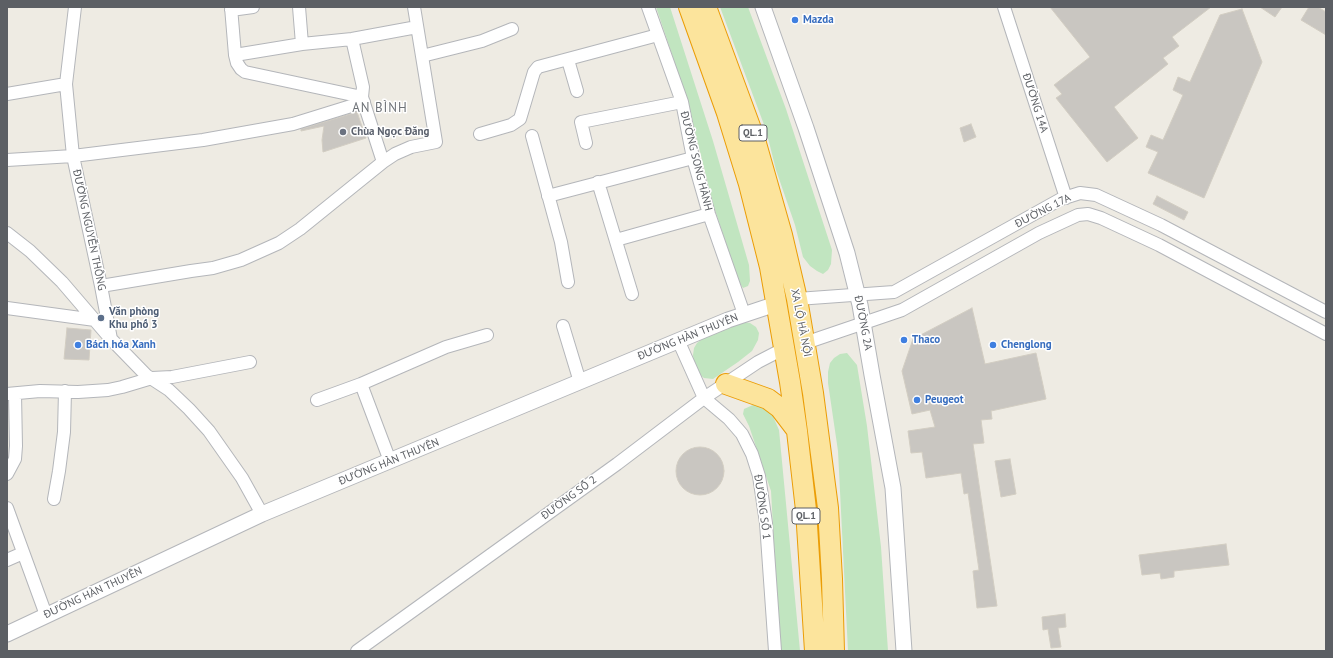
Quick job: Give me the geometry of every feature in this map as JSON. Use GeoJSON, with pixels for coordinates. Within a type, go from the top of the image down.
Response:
{"type":"FeatureCollection","features":[{"type":"Feature","properties":{"kind":"highway","name":"XA LỘ HÀ NỘI"},"geometry":{"type":"LineString","coordinates":[[688,7],[727,113],[749,184],[770,267],[797,431],[806,510],[815,651]]}},
{"type":"Feature","properties":{"kind":"highway","name":"XA LỘ HÀ NỘI"},"geometry":{"type":"LineString","coordinates":[[706,7],[755,140],[784,242],[797,299],[814,393],[828,508],[834,651]]}},
{"type":"Feature","properties":{"kind":"highway"},"geometry":{"type":"LineString","coordinates":[[776,304],[797,299]]}},
{"type":"Feature","properties":{"kind":"highway"},"geometry":{"type":"LineString","coordinates":[[784,348],[805,343]]}},
{"type":"Feature","properties":{"kind":"highway"},"geometry":{"type":"LineString","coordinates":[[726,384],[768,399],[780,408],[797,431]]}},
{"type":"Feature","properties":{"kind":"street","name":"ĐƯỜNG NGUYỄN THÔNG"},"geometry":{"type":"LineString","coordinates":[[74,7],[66,84],[73,156],[111,339]]}},
{"type":"Feature","properties":{"kind":"street"},"geometry":{"type":"LineString","coordinates":[[253,7],[231,9],[235,55],[239,66],[245,72],[363,99]]}},
{"type":"Feature","properties":{"kind":"street"},"geometry":{"type":"LineString","coordinates":[[299,7],[302,44]]}},
{"type":"Feature","properties":{"kind":"street"},"geometry":{"type":"LineString","coordinates":[[101,286],[191,270],[213,268],[241,260],[279,243],[300,229],[395,154],[411,147],[436,142],[414,7]]}},
{"type":"Feature","properties":{"kind":"street","name":"ĐƯỜNG SONG HÀNH"},"geometry":{"type":"LineString","coordinates":[[648,7],[682,102],[693,158],[709,214],[744,314]]}},
{"type":"Feature","properties":{"kind":"street","name":"ĐƯỜNG 2A"},"geometry":{"type":"LineString","coordinates":[[763,7],[806,128],[847,253],[864,323],[894,495],[904,651]]}},
{"type":"Feature","properties":{"kind":"street","name":"ĐƯỜNG 14A"},"geometry":{"type":"LineString","coordinates":[[1004,7],[1066,198]]}},
{"type":"Feature","properties":{"kind":"street"},"geometry":{"type":"LineString","coordinates":[[235,55],[302,44],[352,39],[417,27]]}},
{"type":"Feature","properties":{"kind":"street"},"geometry":{"type":"LineString","coordinates":[[422,56],[482,41],[512,29]]}},
{"type":"Feature","properties":{"kind":"street"},"geometry":{"type":"LineString","coordinates":[[480,134],[511,125],[520,119],[534,72],[538,67],[658,35]]}},
{"type":"Feature","properties":{"kind":"street"},"geometry":{"type":"LineString","coordinates":[[352,39],[364,87],[363,99],[383,162]]}},
{"type":"Feature","properties":{"kind":"street"},"geometry":{"type":"LineString","coordinates":[[568,60],[577,91]]}},
{"type":"Feature","properties":{"kind":"street"},"geometry":{"type":"LineString","coordinates":[[7,94],[66,84]]}},
{"type":"Feature","properties":{"kind":"street"},"geometry":{"type":"LineString","coordinates":[[7,160],[73,156],[202,140],[293,124],[363,99]]}},
{"type":"Feature","properties":{"kind":"street"},"geometry":{"type":"LineString","coordinates":[[586,143],[581,122],[682,102]]}},
{"type":"Feature","properties":{"kind":"street"},"geometry":{"type":"LineString","coordinates":[[532,136],[561,242],[568,282]]}},
{"type":"Feature","properties":{"kind":"street"},"geometry":{"type":"LineString","coordinates":[[548,196],[693,158]]}},
{"type":"Feature","properties":{"kind":"street"},"geometry":{"type":"LineString","coordinates":[[598,182],[632,294]]}},
{"type":"Feature","properties":{"kind":"street","name":"ĐƯỜNG 17A"},"geometry":{"type":"LineString","coordinates":[[797,299],[858,296],[894,292],[1049,206],[1080,193],[1096,195],[1161,226],[1326,312]]}},
{"type":"Feature","properties":{"kind":"street"},"geometry":{"type":"LineString","coordinates":[[616,240],[709,214]]}},
{"type":"Feature","properties":{"kind":"street","name":"ĐƯỜNG 17A"},"geometry":{"type":"LineString","coordinates":[[805,343],[902,310],[1039,233],[1078,215],[1088,214],[1101,218],[1159,245],[1326,334]]}},
{"type":"Feature","properties":{"kind":"street"},"geometry":{"type":"LineString","coordinates":[[7,233],[30,251],[62,282],[111,339],[146,375],[169,390],[209,431],[242,478],[262,514]]}},
{"type":"Feature","properties":{"kind":"street"},"geometry":{"type":"LineString","coordinates":[[1292,316],[1301,299]]}},
{"type":"Feature","properties":{"kind":"street","name":"ĐƯỜNG HÀN THUYÊN"},"geometry":{"type":"LineString","coordinates":[[7,634],[262,514],[678,340],[744,314],[776,304]]}},
{"type":"Feature","properties":{"kind":"street"},"geometry":{"type":"LineString","coordinates":[[7,308],[95,320]]}},
{"type":"Feature","properties":{"kind":"street"},"geometry":{"type":"LineString","coordinates":[[563,326],[580,382]]}},
{"type":"Feature","properties":{"kind":"street"},"geometry":{"type":"LineString","coordinates":[[317,400],[361,384],[446,347],[487,335]]}},
{"type":"Feature","properties":{"kind":"street","name":"ĐƯỜNG SỐ 1"},"geometry":{"type":"LineString","coordinates":[[678,340],[704,398],[723,414],[742,434],[752,454],[760,476],[776,651]]}},
{"type":"Feature","properties":{"kind":"street","name":"ĐƯỜNG SỐ 2"},"geometry":{"type":"LineString","coordinates":[[357,651],[617,464],[704,398],[758,362],[784,348]]}},
{"type":"Feature","properties":{"kind":"street"},"geometry":{"type":"LineString","coordinates":[[7,474],[15,459],[16,446],[11,394],[40,391],[64,392],[108,390],[152,378],[172,377],[250,362]]}},
{"type":"Feature","properties":{"kind":"street"},"geometry":{"type":"LineString","coordinates":[[361,384],[390,461]]}},
{"type":"Feature","properties":{"kind":"street"},"geometry":{"type":"LineString","coordinates":[[54,499],[64,432],[64,392]]}},
{"type":"Feature","properties":{"kind":"street"},"geometry":{"type":"LineString","coordinates":[[7,508],[46,615]]}},
{"type":"Feature","properties":{"kind":"street"},"geometry":{"type":"LineString","coordinates":[[7,560],[23,553]]}},
{"type":"Feature","properties":{"kind":"green space"},"geometry":{"type":"Polygon","coordinates":[[[656,7],[670,7],[713,141],[749,265],[750,281],[748,286],[743,288],[739,282],[713,204],[687,99],[656,7]]]}},
{"type":"Feature","properties":{"kind":"green space"},"geometry":{"type":"Polygon","coordinates":[[[720,7],[748,7],[786,109],[832,250],[831,264],[828,270],[823,274],[810,266],[803,257],[795,225],[776,170],[766,130],[720,7]]]}},
{"type":"Feature","properties":{"kind":"green space"},"geometry":{"type":"Polygon","coordinates":[[[743,322],[750,323],[756,327],[759,333],[758,340],[752,351],[713,379],[704,378],[698,373],[694,365],[693,355],[694,348],[697,343],[702,339],[743,322]]]}},
{"type":"Feature","properties":{"kind":"green space"},"geometry":{"type":"Polygon","coordinates":[[[847,353],[857,365],[867,426],[881,547],[888,651],[848,651],[838,451],[828,383],[830,363],[840,354],[847,353]]]}},
{"type":"Feature","properties":{"kind":"green space"},"geometry":{"type":"Polygon","coordinates":[[[753,405],[763,405],[772,414],[779,430],[800,651],[780,651],[771,491],[749,426],[743,414],[744,409],[753,405]]]}},
{"type":"Feature","properties":{"kind":"building"},"geometry":{"type":"Polygon","coordinates":[[[1050,7],[1211,7],[1172,37],[1179,46],[1163,58],[1168,64],[1114,107],[1138,138],[1107,162],[1056,98],[1062,94],[1054,85],[1090,57],[1050,7]]]}},
{"type":"Feature","properties":{"kind":"building"},"geometry":{"type":"Polygon","coordinates":[[[1260,7],[1282,7],[1275,17],[1260,7]]]}},
{"type":"Feature","properties":{"kind":"building"},"geometry":{"type":"Polygon","coordinates":[[[1309,7],[1318,7],[1326,12],[1326,35],[1301,20],[1309,7]]]}},
{"type":"Feature","properties":{"kind":"building"},"geometry":{"type":"Polygon","coordinates":[[[1242,9],[1262,62],[1204,198],[1148,173],[1158,152],[1146,147],[1151,135],[1163,140],[1183,95],[1173,90],[1178,77],[1190,82],[1220,15],[1242,9]]]}},
{"type":"Feature","properties":{"kind":"building","name":"Chùa Ngọc Đăng"},"geometry":{"type":"Polygon","coordinates":[[[357,112],[366,138],[323,152],[322,140],[324,126],[301,131],[301,129],[357,112]]]}},
{"type":"Feature","properties":{"kind":"building"},"geometry":{"type":"Polygon","coordinates":[[[971,124],[976,137],[964,142],[960,128],[971,124]]]}},
{"type":"Feature","properties":{"kind":"building"},"geometry":{"type":"Polygon","coordinates":[[[1157,196],[1188,212],[1184,220],[1153,204],[1157,196]]]}},
{"type":"Feature","properties":{"kind":"building"},"geometry":{"type":"Polygon","coordinates":[[[972,308],[985,364],[1036,353],[1046,399],[991,411],[992,419],[981,420],[984,443],[973,444],[997,606],[977,608],[973,571],[979,570],[968,493],[964,494],[961,473],[926,478],[922,452],[911,453],[908,431],[935,427],[930,410],[912,414],[902,371],[913,339],[972,308]]]}},
{"type":"Feature","properties":{"kind":"building","name":"Bách hóa Xanh"},"geometry":{"type":"Polygon","coordinates":[[[67,328],[91,330],[89,360],[64,359],[67,328]]]}},
{"type":"Feature","properties":{"kind":"building"},"geometry":{"type":"Polygon","coordinates":[[[695,447],[705,447],[714,451],[720,457],[723,462],[723,480],[714,491],[705,495],[695,495],[686,491],[680,485],[676,476],[676,466],[680,457],[686,451],[695,447]]]}},
{"type":"Feature","properties":{"kind":"building"},"geometry":{"type":"Polygon","coordinates":[[[1010,459],[1016,494],[1001,497],[995,461],[1010,459]]]}},
{"type":"Feature","properties":{"kind":"building"},"geometry":{"type":"Polygon","coordinates":[[[1226,544],[1229,565],[1174,571],[1174,577],[1161,579],[1160,573],[1142,575],[1139,555],[1226,544]]]}},
{"type":"Feature","properties":{"kind":"building"},"geometry":{"type":"Polygon","coordinates":[[[1065,614],[1066,627],[1058,628],[1061,647],[1051,648],[1048,629],[1043,630],[1042,617],[1065,614]]]}},
{"type":"Feature","properties":{"kind":"place","name":"Mazda"},"geometry":{"type":"Point","coordinates":[795,20]}},
{"type":"Feature","properties":{"kind":"place","name":"Chùa Ngọc Đăng"},"geometry":{"type":"Point","coordinates":[343,132]}},
{"type":"Feature","properties":{"kind":"place","name":"Văn phòng Khu phố 3"},"geometry":{"type":"Point","coordinates":[101,318]}},
{"type":"Feature","properties":{"kind":"place","name":"Thaco"},"geometry":{"type":"Point","coordinates":[904,340]}},
{"type":"Feature","properties":{"kind":"place","name":"Bách hóa Xanh"},"geometry":{"type":"Point","coordinates":[78,345]}},
{"type":"Feature","properties":{"kind":"place","name":"Chenglong"},"geometry":{"type":"Point","coordinates":[993,345]}},
{"type":"Feature","properties":{"kind":"place","name":"Peugeot"},"geometry":{"type":"Point","coordinates":[917,400]}},
{"type":"Feature","properties":{"kind":"district","name":"AN BÌNH"},"geometry":{"type":"Point","coordinates":[380,108]}}]}
